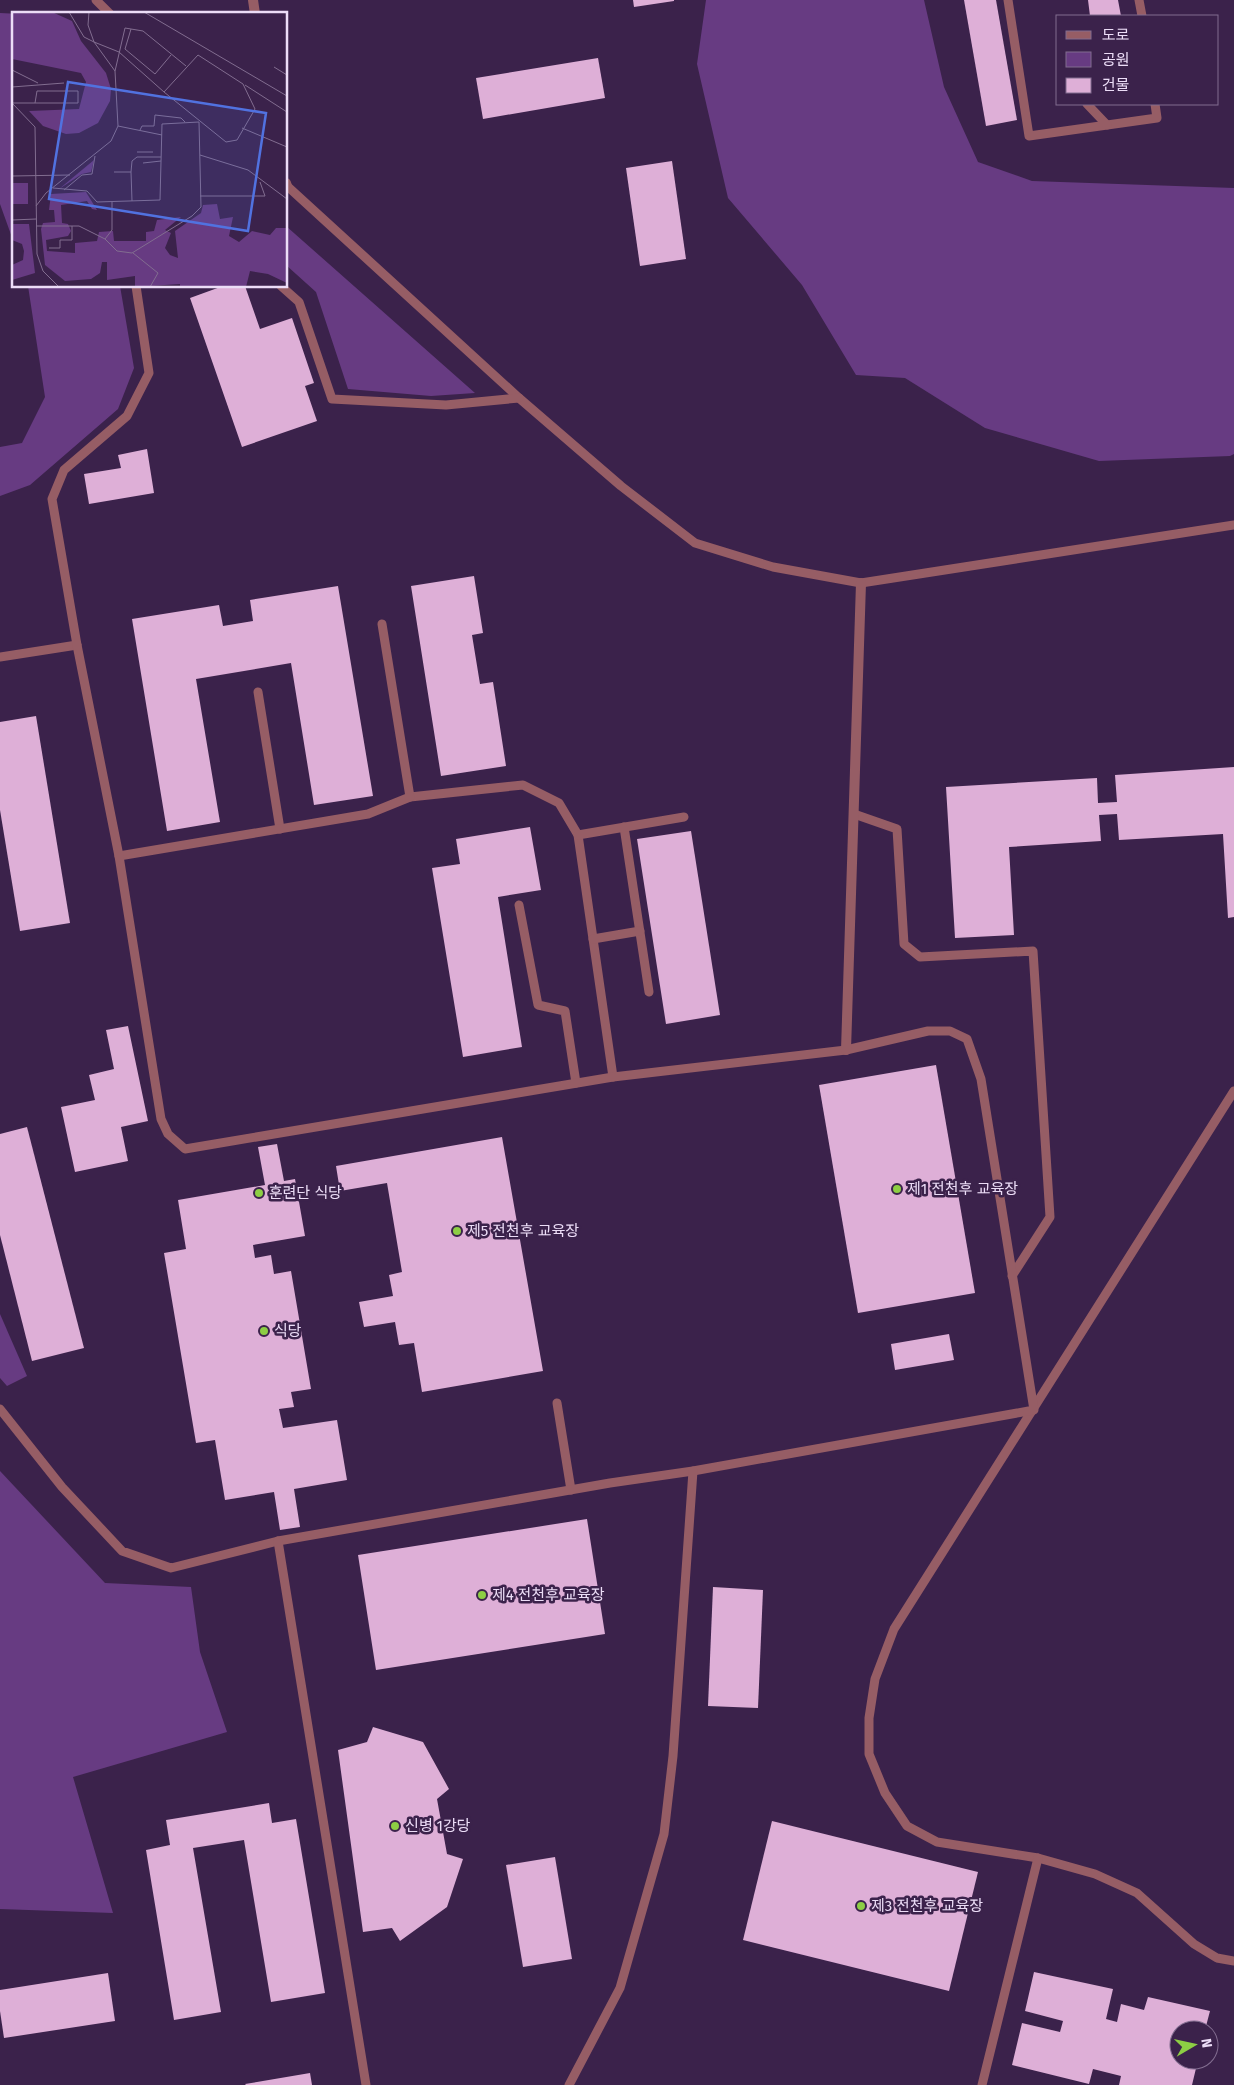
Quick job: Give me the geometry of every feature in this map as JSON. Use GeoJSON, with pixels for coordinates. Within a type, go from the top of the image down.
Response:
{"type":"FeatureCollection","features":[{"type":"Feature","properties":{"kind":"street"},"geometry":{"type":"LineString","coordinates":[[846,1050],[862,583]]}},
{"type":"Feature","properties":{"kind":"lane"},"geometry":{"type":"LineString","coordinates":[[96,0],[108,12]]}},
{"type":"Feature","properties":{"kind":"lane"},"geometry":{"type":"LineString","coordinates":[[1008,0],[1029,136],[1157,118],[1155,105]]}},
{"type":"Feature","properties":{"kind":"lane"},"geometry":{"type":"LineString","coordinates":[[1139,0],[1142,15]]}},
{"type":"Feature","properties":{"kind":"lane"},"geometry":{"type":"LineString","coordinates":[[1088,105],[1106,125]]}},
{"type":"Feature","properties":{"kind":"lane"},"geometry":{"type":"LineString","coordinates":[[288,187],[519,398],[621,486],[694,542],[773,568],[862,583],[1234,525]]}},
{"type":"Feature","properties":{"kind":"lane"},"geometry":{"type":"LineString","coordinates":[[136,288],[148,373],[127,416],[64,470],[52,499],[77,644],[119,856],[161,1119],[168,1134],[185,1149],[613,1076],[846,1050],[928,1031],[950,1031],[967,1039],[981,1079],[1034,1410]]}},
{"type":"Feature","properties":{"kind":"lane"},"geometry":{"type":"LineString","coordinates":[[283,288],[299,302],[332,399],[446,405],[519,398]]}},
{"type":"Feature","properties":{"kind":"lane"},"geometry":{"type":"LineString","coordinates":[[382,624],[410,797]]}},
{"type":"Feature","properties":{"kind":"lane"},"geometry":{"type":"LineString","coordinates":[[0,657],[77,644]]}},
{"type":"Feature","properties":{"kind":"lane"},"geometry":{"type":"LineString","coordinates":[[258,692],[280,829]]}},
{"type":"Feature","properties":{"kind":"lane"},"geometry":{"type":"LineString","coordinates":[[119,856],[368,814],[410,797],[523,785],[559,803],[578,835],[613,1076]]}},
{"type":"Feature","properties":{"kind":"lane"},"geometry":{"type":"LineString","coordinates":[[854,814],[897,829],[904,944],[920,957],[1033,951],[1050,1217],[1012,1276]]}},
{"type":"Feature","properties":{"kind":"lane"},"geometry":{"type":"LineString","coordinates":[[578,835],[684,817]]}},
{"type":"Feature","properties":{"kind":"lane"},"geometry":{"type":"LineString","coordinates":[[624,827],[649,992]]}},
{"type":"Feature","properties":{"kind":"lane"},"geometry":{"type":"LineString","coordinates":[[520,905],[538,1005],[565,1011],[576,1082]]}},
{"type":"Feature","properties":{"kind":"lane"},"geometry":{"type":"LineString","coordinates":[[593,939],[640,931]]}},
{"type":"Feature","properties":{"kind":"lane"},"geometry":{"type":"LineString","coordinates":[[1234,1091],[894,1629],[875,1679],[869,1718],[869,1754],[885,1793],[907,1826],[937,1842],[1038,1858],[1095,1874],[1137,1893],[1194,1944],[1217,1958],[1234,1961]]}},
{"type":"Feature","properties":{"kind":"lane"},"geometry":{"type":"LineString","coordinates":[[557,1404],[571,1490]]}},
{"type":"Feature","properties":{"kind":"lane"},"geometry":{"type":"LineString","coordinates":[[0,1409],[62,1487],[122,1551],[171,1568],[278,1541],[571,1490],[693,1471],[1034,1410]]}},
{"type":"Feature","properties":{"kind":"lane"},"geometry":{"type":"LineString","coordinates":[[569,2085],[620,1988],[664,1834],[673,1756],[693,1471]]}},
{"type":"Feature","properties":{"kind":"lane"},"geometry":{"type":"LineString","coordinates":[[278,1541],[366,2085]]}},
{"type":"Feature","properties":{"kind":"lane"},"geometry":{"type":"LineString","coordinates":[[982,2085],[1038,1858]]}},
{"type":"Feature","properties":{"kind":"green space"},"geometry":{"type":"Polygon","coordinates":[[[706,0],[924,0],[944,87],[978,162],[1032,181],[1234,188],[1234,454],[1230,456],[1099,461],[985,428],[905,378],[856,375],[802,285],[728,198],[697,64],[706,0]]]}},
{"type":"Feature","properties":{"kind":"green space"},"geometry":{"type":"Polygon","coordinates":[[[0,13],[12,14],[12,237],[0,204],[0,13]]]}},
{"type":"Feature","properties":{"kind":"green space"},"geometry":{"type":"Polygon","coordinates":[[[288,228],[475,393],[431,396],[348,389],[316,292],[288,267],[288,228]]]}},
{"type":"Feature","properties":{"kind":"green space"},"geometry":{"type":"Polygon","coordinates":[[[28,288],[120,288],[134,368],[118,409],[30,485],[0,496],[0,447],[22,443],[45,397],[28,288]]]}},
{"type":"Feature","properties":{"kind":"green space"},"geometry":{"type":"Polygon","coordinates":[[[0,1314],[27,1376],[7,1386],[0,1378],[0,1314]]]}},
{"type":"Feature","properties":{"kind":"green space"},"geometry":{"type":"Polygon","coordinates":[[[0,1471],[105,1583],[191,1587],[200,1652],[227,1732],[73,1777],[113,1913],[0,1909],[0,1471]]]}},
{"type":"Feature","properties":{"kind":"building"},"geometry":{"type":"Polygon","coordinates":[[[633,0],[674,0],[674,1],[634,7],[633,0]]]}},
{"type":"Feature","properties":{"kind":"building"},"geometry":{"type":"Polygon","coordinates":[[[964,0],[996,0],[1017,120],[986,126],[964,0]]]}},
{"type":"Feature","properties":{"kind":"building"},"geometry":{"type":"Polygon","coordinates":[[[1088,0],[1118,0],[1121,15],[1090,15],[1088,0]]]}},
{"type":"Feature","properties":{"kind":"building"},"geometry":{"type":"Polygon","coordinates":[[[598,58],[605,98],[483,119],[476,78],[598,58]]]}},
{"type":"Feature","properties":{"kind":"building"},"geometry":{"type":"Polygon","coordinates":[[[672,161],[686,259],[640,266],[626,168],[672,161]]]}},
{"type":"Feature","properties":{"kind":"building"},"geometry":{"type":"Polygon","coordinates":[[[218,288],[246,288],[260,329],[292,318],[314,383],[305,386],[317,421],[242,447],[190,298],[218,288]]]}},
{"type":"Feature","properties":{"kind":"building"},"geometry":{"type":"Polygon","coordinates":[[[147,449],[154,493],[89,504],[84,474],[121,468],[118,455],[147,449]]]}},
{"type":"Feature","properties":{"kind":"building"},"geometry":{"type":"Polygon","coordinates":[[[474,576],[483,633],[472,635],[480,684],[493,682],[506,766],[441,776],[411,586],[474,576]]]}},
{"type":"Feature","properties":{"kind":"building"},"geometry":{"type":"Polygon","coordinates":[[[338,586],[373,796],[314,805],[291,663],[196,679],[220,822],[167,831],[132,619],[219,605],[223,626],[253,621],[250,600],[338,586]]]}},
{"type":"Feature","properties":{"kind":"building"},"geometry":{"type":"Polygon","coordinates":[[[36,716],[70,923],[20,931],[0,810],[0,722],[36,716]]]}},
{"type":"Feature","properties":{"kind":"building"},"geometry":{"type":"Polygon","coordinates":[[[1234,767],[1234,917],[1228,918],[1223,834],[1119,840],[1117,814],[1099,815],[1101,841],[1009,847],[1014,935],[955,938],[946,787],[1097,778],[1098,803],[1117,802],[1115,775],[1234,767]]]}},
{"type":"Feature","properties":{"kind":"building"},"geometry":{"type":"Polygon","coordinates":[[[530,827],[541,890],[498,897],[522,1047],[463,1057],[432,868],[460,864],[456,839],[530,827]]]}},
{"type":"Feature","properties":{"kind":"building"},"geometry":{"type":"Polygon","coordinates":[[[691,831],[720,1015],[666,1024],[637,839],[691,831]]]}},
{"type":"Feature","properties":{"kind":"building"},"geometry":{"type":"Polygon","coordinates":[[[128,1026],[148,1121],[121,1127],[128,1161],[75,1172],[61,1107],[95,1100],[89,1075],[114,1069],[106,1030],[128,1026]]]}},
{"type":"Feature","properties":{"kind":"building","name":"제1 전천후 교육장"},"geometry":{"type":"Polygon","coordinates":[[[936,1065],[975,1293],[858,1313],[819,1085],[936,1065]]]}},
{"type":"Feature","properties":{"kind":"building"},"geometry":{"type":"Polygon","coordinates":[[[27,1127],[84,1348],[32,1361],[0,1235],[0,1134],[27,1127]]]}},
{"type":"Feature","properties":{"kind":"building","name":"제5 전천후 교육장"},"geometry":{"type":"Polygon","coordinates":[[[502,1137],[543,1371],[422,1392],[414,1343],[399,1345],[395,1322],[364,1327],[359,1302],[393,1296],[389,1275],[402,1272],[387,1183],[340,1191],[336,1166],[502,1137]]]}},
{"type":"Feature","properties":{"kind":"building"},"geometry":{"type":"Polygon","coordinates":[[[277,1144],[284,1181],[295,1179],[305,1236],[253,1245],[255,1258],[271,1255],[274,1274],[291,1271],[311,1389],[291,1392],[294,1407],[279,1409],[283,1428],[337,1420],[347,1480],[294,1489],[300,1527],[280,1530],[274,1492],[225,1500],[215,1440],[196,1443],[164,1253],[186,1249],[178,1200],[265,1185],[258,1147],[277,1144]]]}},
{"type":"Feature","properties":{"kind":"building"},"geometry":{"type":"Polygon","coordinates":[[[949,1334],[954,1360],[895,1370],[891,1344],[949,1334]]]}},
{"type":"Feature","properties":{"kind":"building","name":"제4 전천후 교육장"},"geometry":{"type":"Polygon","coordinates":[[[587,1519],[605,1634],[376,1670],[358,1555],[587,1519]]]}},
{"type":"Feature","properties":{"kind":"building"},"geometry":{"type":"Polygon","coordinates":[[[713,1587],[763,1590],[758,1708],[708,1706],[713,1587]]]}},
{"type":"Feature","properties":{"kind":"building","name":"신병 1강당"},"geometry":{"type":"Polygon","coordinates":[[[373,1727],[423,1742],[449,1789],[437,1799],[447,1854],[463,1859],[447,1907],[400,1941],[392,1928],[363,1932],[338,1750],[367,1742],[373,1727]]]}},
{"type":"Feature","properties":{"kind":"building"},"geometry":{"type":"Polygon","coordinates":[[[269,1803],[272,1823],[296,1819],[325,1993],[271,2002],[244,1840],[193,1848],[221,2012],[174,2020],[146,1850],[170,1845],[166,1820],[269,1803]]]}},
{"type":"Feature","properties":{"kind":"building","name":"제3 전천후 교육장"},"geometry":{"type":"Polygon","coordinates":[[[772,1821],[978,1872],[949,1991],[743,1940],[772,1821]]]}},
{"type":"Feature","properties":{"kind":"building"},"geometry":{"type":"Polygon","coordinates":[[[555,1857],[572,1959],[523,1967],[506,1865],[555,1857]]]}},
{"type":"Feature","properties":{"kind":"building"},"geometry":{"type":"Polygon","coordinates":[[[1034,1972],[1113,1989],[1106,2019],[1117,2022],[1121,2004],[1144,2010],[1148,1997],[1210,2011],[1208,2020],[1169,2020],[1169,2070],[1196,2070],[1192,2085],[1119,2085],[1121,2076],[1093,2069],[1089,2084],[1012,2065],[1022,2023],[1060,2032],[1063,2021],[1025,2011],[1034,1972]]]}},
{"type":"Feature","properties":{"kind":"building"},"geometry":{"type":"Polygon","coordinates":[[[108,1973],[115,2021],[4,2038],[0,2011],[0,1990],[108,1973]]]}},
{"type":"Feature","properties":{"kind":"building"},"geometry":{"type":"Polygon","coordinates":[[[310,2073],[312,2085],[245,2084],[310,2073]]]}},
{"type":"Feature","properties":{"kind":"place","name":"제1 전천후 교육장"},"geometry":{"type":"Point","coordinates":[897,1189]}},
{"type":"Feature","properties":{"kind":"place","name":"훈련단 식당"},"geometry":{"type":"Point","coordinates":[259,1193]}},
{"type":"Feature","properties":{"kind":"place","name":"제5 전천후 교육장"},"geometry":{"type":"Point","coordinates":[457,1231]}},
{"type":"Feature","properties":{"kind":"place","name":"식당"},"geometry":{"type":"Point","coordinates":[264,1331]}},
{"type":"Feature","properties":{"kind":"place","name":"제4 전천후 교육장"},"geometry":{"type":"Point","coordinates":[482,1595]}},
{"type":"Feature","properties":{"kind":"place","name":"신병 1강당"},"geometry":{"type":"Point","coordinates":[395,1826]}},
{"type":"Feature","properties":{"kind":"place","name":"제3 전천후 교육장"},"geometry":{"type":"Point","coordinates":[861,1906]}}]}
